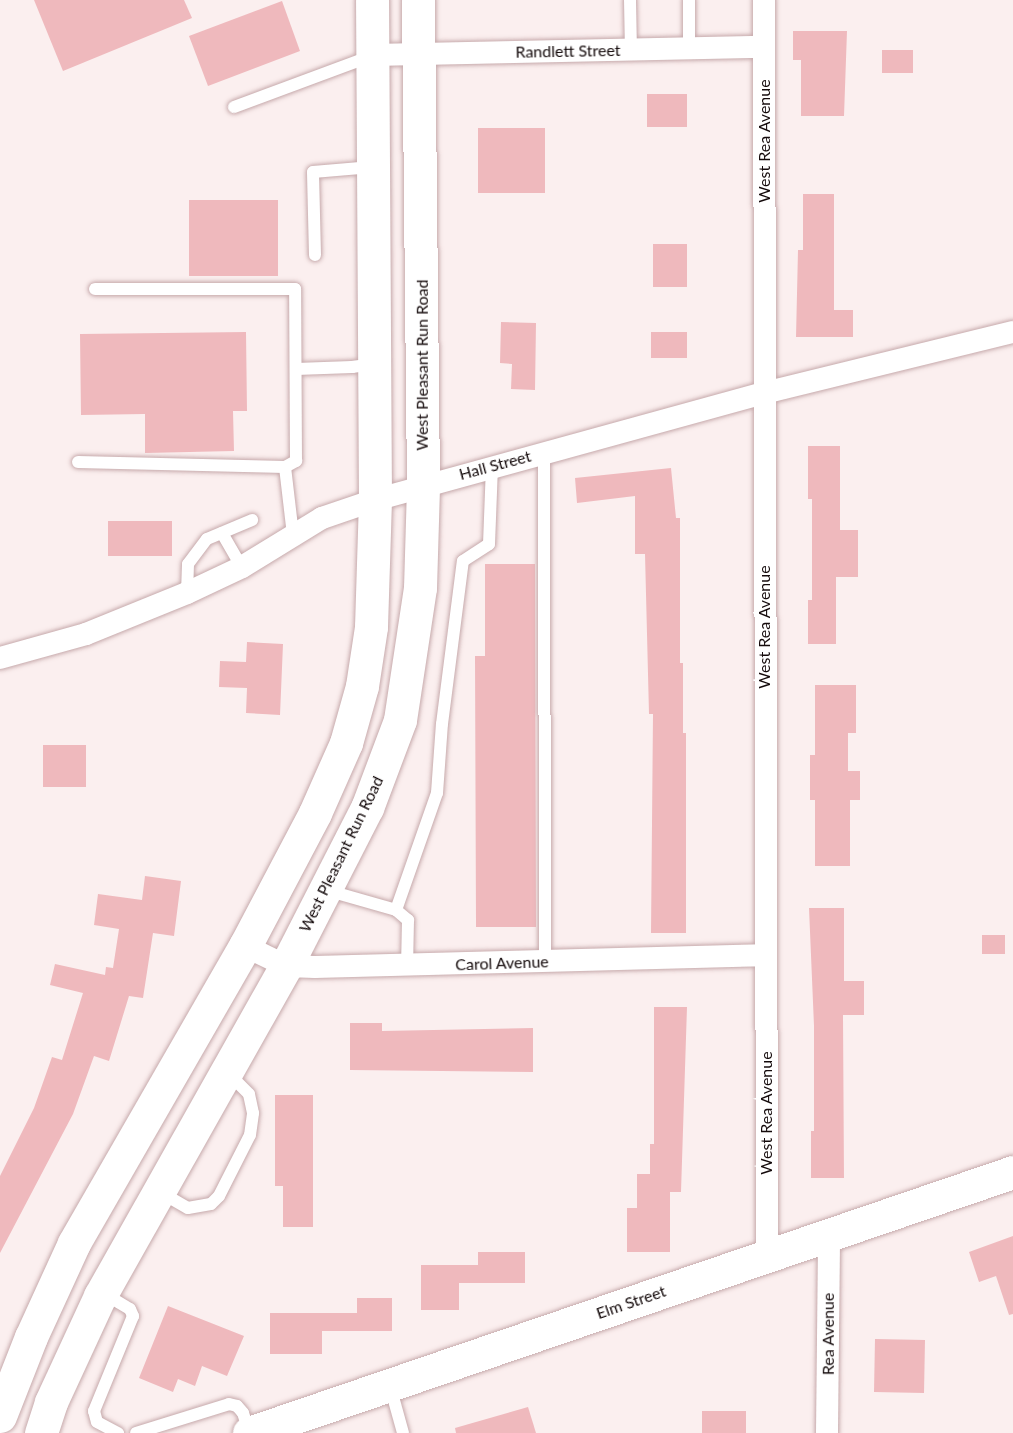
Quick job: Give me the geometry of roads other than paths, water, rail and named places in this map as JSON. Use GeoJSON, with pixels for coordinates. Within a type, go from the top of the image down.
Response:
{"type":"FeatureCollection","features":[{"type":"Feature","properties":{"kind":"main road"},"geometry":{"type":"LineString","coordinates":[[0,1416],[31,1337],[74,1243],[245,946],[315,813],[346,743],[362,686],[371,627],[375,500],[372,0]]}},
{"type":"Feature","properties":{"kind":"main road","name":"West Pleasant Run Road"},"geometry":{"type":"LineString","coordinates":[[41,1433],[51,1402],[102,1292],[286,966],[367,808],[400,720],[420,588],[423,485],[421,54],[418,0]]}},
{"type":"Feature","properties":{"kind":"main road","name":"Elm Street"},"geometry":{"type":"LineString","coordinates":[[250,1433],[1013,1172]]}},
{"type":"Feature","properties":{"kind":"street","name":"West Rea Avenue"},"geometry":{"type":"LineString","coordinates":[[764,0],[764,955],[767,1255]]}},
{"type":"Feature","properties":{"kind":"street","name":"Randlett Street"},"geometry":{"type":"LineString","coordinates":[[372,55],[764,47]]}},
{"type":"Feature","properties":{"kind":"street","name":"Hall Street"},"geometry":{"type":"LineString","coordinates":[[0,658],[86,634],[188,593],[242,567],[322,518],[375,500],[764,393],[1013,332]]}},
{"type":"Feature","properties":{"kind":"street","name":"Carol Avenue"},"geometry":{"type":"LineString","coordinates":[[245,946],[286,966],[407,966],[764,955]]}},
{"type":"Feature","properties":{"kind":"street","name":"Rea Avenue"},"geometry":{"type":"LineString","coordinates":[[827,1433],[829,1236]]}},
{"type":"Feature","properties":{"kind":"lane"},"geometry":{"type":"LineString","coordinates":[[630,0],[631,50]]}},
{"type":"Feature","properties":{"kind":"lane"},"geometry":{"type":"LineString","coordinates":[[689,0],[689,49]]}},
{"type":"Feature","properties":{"kind":"lane"},"geometry":{"type":"LineString","coordinates":[[234,107],[372,55]]}},
{"type":"Feature","properties":{"kind":"lane"},"geometry":{"type":"LineString","coordinates":[[315,255],[313,172],[373,167]]}},
{"type":"Feature","properties":{"kind":"lane"},"geometry":{"type":"LineString","coordinates":[[78,462],[285,467],[296,461],[294,289],[94,289]]}},
{"type":"Feature","properties":{"kind":"lane"},"geometry":{"type":"LineString","coordinates":[[296,369],[352,368],[375,363]]}},
{"type":"Feature","properties":{"kind":"lane"},"geometry":{"type":"LineString","coordinates":[[544,452],[545,961]]}},
{"type":"Feature","properties":{"kind":"lane"},"geometry":{"type":"LineString","coordinates":[[396,910],[437,793],[442,724],[463,561],[489,544],[492,466]]}},
{"type":"Feature","properties":{"kind":"lane"},"geometry":{"type":"LineString","coordinates":[[285,467],[293,535]]}},
{"type":"Feature","properties":{"kind":"lane"},"geometry":{"type":"LineString","coordinates":[[188,593],[188,564],[207,539],[252,520]]}},
{"type":"Feature","properties":{"kind":"lane"},"geometry":{"type":"LineString","coordinates":[[222,533],[242,567]]}},
{"type":"Feature","properties":{"kind":"lane"},"geometry":{"type":"LineString","coordinates":[[326,889],[396,910],[408,920],[407,966]]}},
{"type":"Feature","properties":{"kind":"lane"},"geometry":{"type":"LineString","coordinates":[[159,1192],[188,1208],[211,1204],[219,1196],[250,1135],[253,1113],[249,1094],[227,1072]]}},
{"type":"Feature","properties":{"kind":"lane"},"geometry":{"type":"LineString","coordinates":[[102,1292],[130,1309],[133,1316],[94,1411],[97,1422],[118,1433]]}},
{"type":"Feature","properties":{"kind":"lane"},"geometry":{"type":"LineString","coordinates":[[389,1385],[403,1433]]}},
{"type":"Feature","properties":{"kind":"lane"},"geometry":{"type":"LineString","coordinates":[[135,1433],[229,1404],[237,1406],[243,1413],[250,1433]]}}]}
